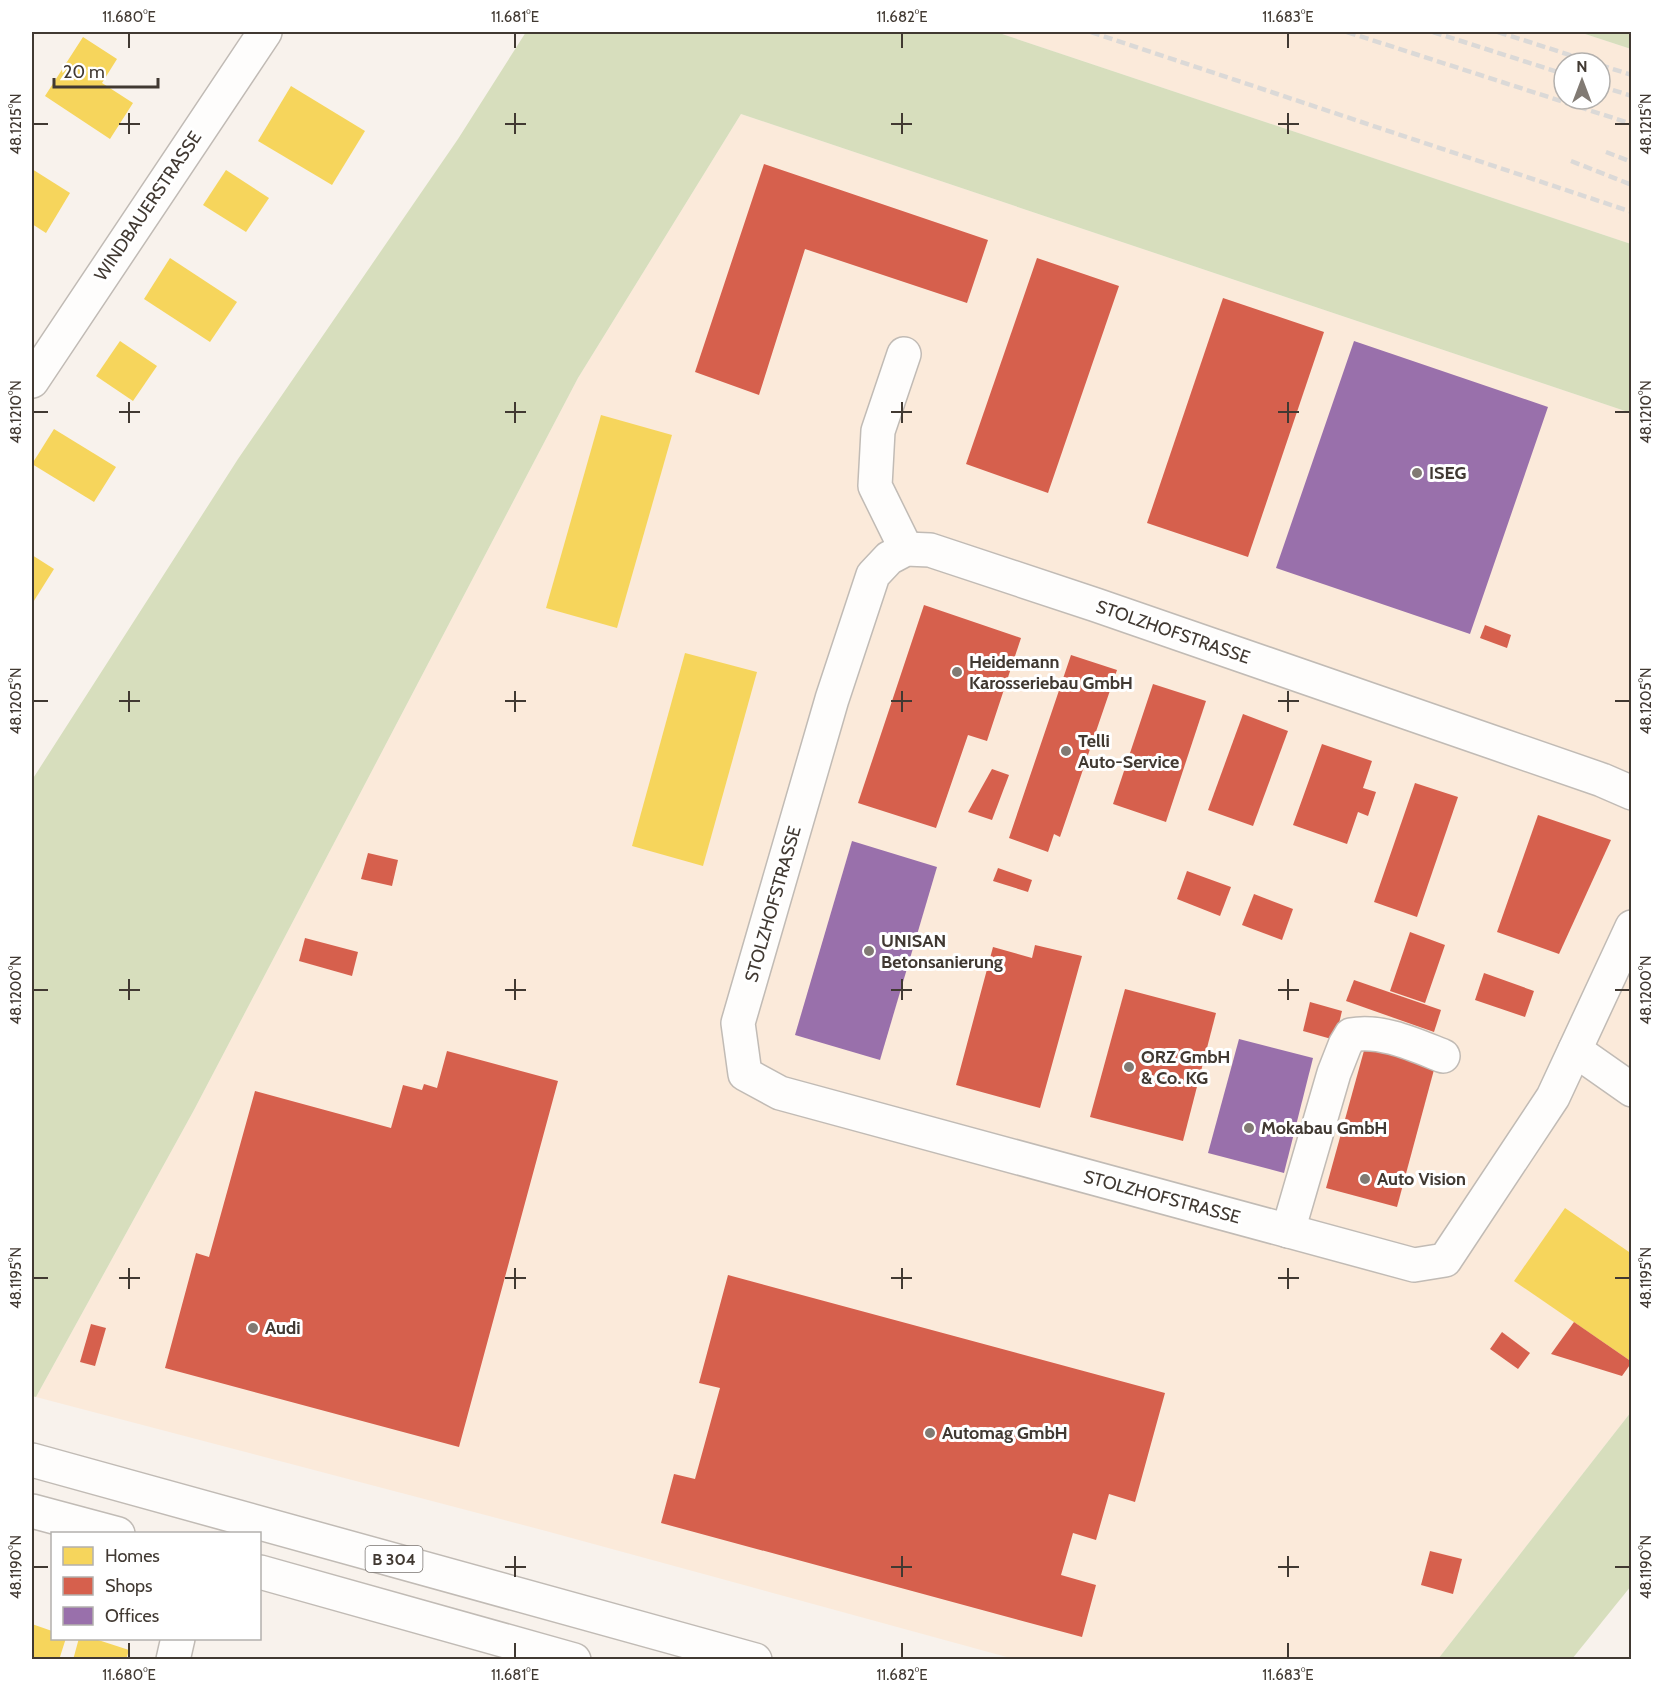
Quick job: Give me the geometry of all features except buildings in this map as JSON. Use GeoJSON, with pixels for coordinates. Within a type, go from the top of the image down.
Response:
{"type":"FeatureCollection","features":[{"type":"Feature","properties":{"kind":"street","name":"WINDBAUERSTRASSE"},"geometry":{"type":"LineString","coordinates":[[32,381],[265,32]]}},
{"type":"Feature","properties":{"kind":"street"},"geometry":{"type":"LineString","coordinates":[[904,354],[878,431],[875,486],[906,549]]}},
{"type":"Feature","properties":{"kind":"street","name":"STOLZHOFSTRASSE"},"geometry":{"type":"LineString","coordinates":[[1632,793],[1602,780],[1085,602],[930,550],[906,549],[889,558],[873,575],[832,699],[738,1023],[745,1074],[780,1094],[1414,1266],[1445,1260],[1553,1097],[1632,927]]}},
{"type":"Feature","properties":{"kind":"street"},"geometry":{"type":"LineString","coordinates":[[1288,1232],[1334,1073],[1351,1035],[1361,1033],[1402,1040],[1443,1056]]}},
{"type":"Feature","properties":{"kind":"street"},"geometry":{"type":"LineString","coordinates":[[1575,1050],[1632,1090]]}},
{"type":"Feature","properties":{"kind":"street","name":"B 304"},"geometry":{"type":"LineString","coordinates":[[32,1460],[755,1659]]}},
{"type":"Feature","properties":{"kind":"street"},"geometry":{"type":"LineString","coordinates":[[32,1511],[114,1532]]}},
{"type":"Feature","properties":{"kind":"street"},"geometry":{"type":"LineString","coordinates":[[261,1572],[574,1659]]}},
{"type":"Feature","properties":{"kind":"street"},"geometry":{"type":"LineString","coordinates":[[173,1659],[178,1640]]}},
{"type":"Feature","properties":{"kind":"shaded area"},"geometry":{"type":"Polygon","coordinates":[[[996,32],[1579,32],[1631,49],[1631,244],[996,32]]]}},
{"type":"Feature","properties":{"kind":"shaded area"},"geometry":{"type":"Polygon","coordinates":[[[741,114],[1631,413],[1631,1412],[1438,1659],[1014,1659],[546,1531],[36,1397],[194,1110],[578,378],[741,114]]]}},
{"type":"Feature","properties":{"kind":"green space"},"geometry":{"type":"Polygon","coordinates":[[[526,32],[996,32],[1631,244],[1631,413],[741,114],[578,378],[194,1110],[36,1397],[32,1396],[32,780],[238,459],[458,139],[526,32]]]}},
{"type":"Feature","properties":{"kind":"green space"},"geometry":{"type":"Polygon","coordinates":[[[1579,32],[1631,32],[1631,49],[1579,32]]]}},
{"type":"Feature","properties":{"kind":"green space"},"geometry":{"type":"Polygon","coordinates":[[[1631,1412],[1631,1586],[1572,1659],[1438,1659],[1631,1412]]]}},
{"type":"Feature","properties":{"kind":"railway"},"geometry":{"type":"LineString","coordinates":[[1091,32],[1632,212]]}},
{"type":"Feature","properties":{"kind":"railway"},"geometry":{"type":"LineString","coordinates":[[1347,32],[1632,124]]}},
{"type":"Feature","properties":{"kind":"railway"},"geometry":{"type":"LineString","coordinates":[[1433,32],[1552,70]]}},
{"type":"Feature","properties":{"kind":"railway"},"geometry":{"type":"LineString","coordinates":[[1498,32],[1557,51]]}},
{"type":"Feature","properties":{"kind":"railway"},"geometry":{"type":"LineString","coordinates":[[1612,69],[1632,75]]}},
{"type":"Feature","properties":{"kind":"railway"},"geometry":{"type":"LineString","coordinates":[[1612,90],[1632,96]]}},
{"type":"Feature","properties":{"kind":"railway"},"geometry":{"type":"LineString","coordinates":[[1606,152],[1632,162]]}},
{"type":"Feature","properties":{"kind":"railway"},"geometry":{"type":"LineString","coordinates":[[1571,161],[1632,185]]}},
{"type":"Feature","properties":{"kind":"place","name":"ISEG"},"geometry":{"type":"Point","coordinates":[1417,473]}},
{"type":"Feature","properties":{"kind":"place","name":"Heidemann Karosseriebau GmbH"},"geometry":{"type":"Point","coordinates":[957,672]}},
{"type":"Feature","properties":{"kind":"place","name":"Telli Auto-Service"},"geometry":{"type":"Point","coordinates":[1066,751]}},
{"type":"Feature","properties":{"kind":"place","name":"UNISAN Betonsanierung"},"geometry":{"type":"Point","coordinates":[869,951]}},
{"type":"Feature","properties":{"kind":"place","name":"ORZ GmbH & Co. KG"},"geometry":{"type":"Point","coordinates":[1129,1067]}},
{"type":"Feature","properties":{"kind":"place","name":"Mokabau GmbH"},"geometry":{"type":"Point","coordinates":[1249,1128]}},
{"type":"Feature","properties":{"kind":"place","name":"Auto Vision"},"geometry":{"type":"Point","coordinates":[1365,1179]}},
{"type":"Feature","properties":{"kind":"place","name":"Audi"},"geometry":{"type":"Point","coordinates":[253,1328]}},
{"type":"Feature","properties":{"kind":"place","name":"Automag GmbH"},"geometry":{"type":"Point","coordinates":[930,1433]}}]}
